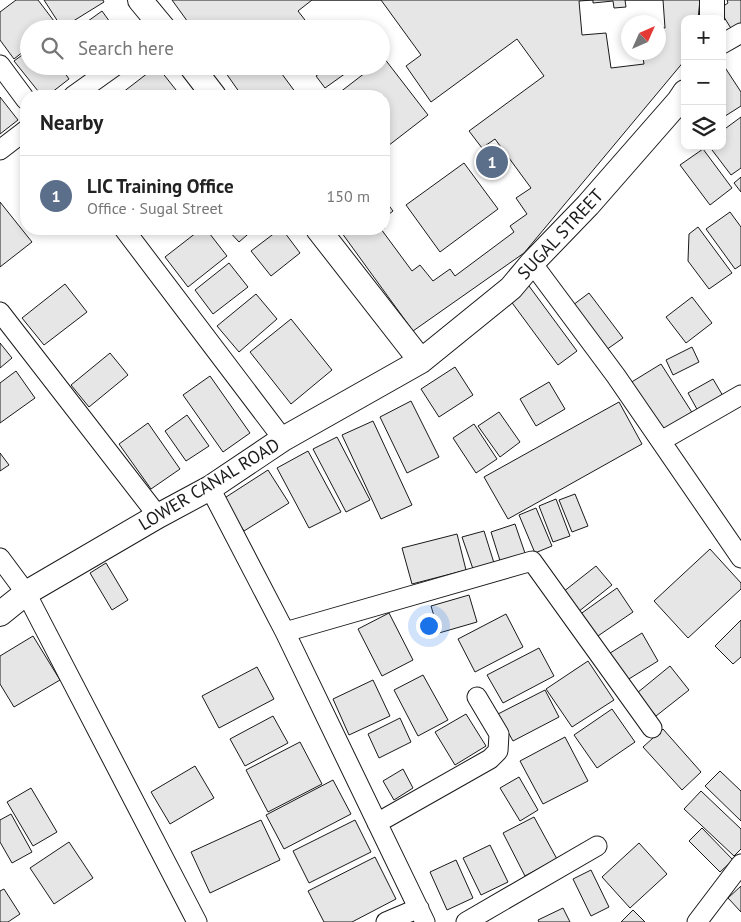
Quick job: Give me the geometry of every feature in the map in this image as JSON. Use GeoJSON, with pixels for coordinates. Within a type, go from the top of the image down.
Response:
{"type":"FeatureCollection","features":[{"type":"Feature","properties":{"kind":"street"},"geometry":{"type":"LineString","coordinates":[[140,0],[157,20]]}},
{"type":"Feature","properties":{"kind":"street"},"geometry":{"type":"LineString","coordinates":[[712,0],[712,15]]}},
{"type":"Feature","properties":{"kind":"street"},"geometry":{"type":"LineString","coordinates":[[726,42],[741,33]]}},
{"type":"Feature","properties":{"kind":"street"},"geometry":{"type":"LineString","coordinates":[[0,65],[20,92]]}},
{"type":"Feature","properties":{"kind":"street"},"geometry":{"type":"LineString","coordinates":[[82,90],[103,75]]}},
{"type":"Feature","properties":{"kind":"street"},"geometry":{"type":"LineString","coordinates":[[198,75],[209,90]]}},
{"type":"Feature","properties":{"kind":"street","name":"SUGAL STREET"},"geometry":{"type":"LineString","coordinates":[[421,361],[511,288],[532,263],[588,205],[681,98]]}},
{"type":"Feature","properties":{"kind":"street"},"geometry":{"type":"LineString","coordinates":[[0,150],[20,135]]}},
{"type":"Feature","properties":{"kind":"street"},"geometry":{"type":"LineString","coordinates":[[129,235],[283,439]]}},
{"type":"Feature","properties":{"kind":"street"},"geometry":{"type":"LineString","coordinates":[[323,235],[421,361]]}},
{"type":"Feature","properties":{"kind":"street"},"geometry":{"type":"LineString","coordinates":[[532,263],[616,376],[741,558]]}},
{"type":"Feature","properties":{"kind":"street"},"geometry":{"type":"LineString","coordinates":[[0,312],[158,516]]}},
{"type":"Feature","properties":{"kind":"street","name":"LOWER CANAL ROAD"},"geometry":{"type":"LineString","coordinates":[[0,614],[26,593],[210,488],[283,439],[421,361]]}},
{"type":"Feature","properties":{"kind":"street"},"geometry":{"type":"LineString","coordinates":[[661,441],[741,395]]}},
{"type":"Feature","properties":{"kind":"street"},"geometry":{"type":"LineString","coordinates":[[210,488],[284,632],[422,915],[386,922]]}},
{"type":"Feature","properties":{"kind":"street"},"geometry":{"type":"LineString","coordinates":[[0,558],[26,593],[197,922]]}},
{"type":"Feature","properties":{"kind":"street"},"geometry":{"type":"LineString","coordinates":[[284,632],[532,562],[652,728]]}},
{"type":"Feature","properties":{"kind":"street"},"geometry":{"type":"LineString","coordinates":[[377,824],[490,758],[498,751],[499,734],[477,697]]}},
{"type":"Feature","properties":{"kind":"street"},"geometry":{"type":"LineString","coordinates":[[466,922],[597,846]]}},
{"type":"Feature","properties":{"kind":"street"},"geometry":{"type":"LineString","coordinates":[[697,922],[741,864]]}},
{"type":"Feature","properties":{"kind":"building"},"geometry":{"type":"Polygon","coordinates":[[[16,0],[38,0],[53,20],[20,20],[20,54],[14,59],[0,40],[0,12],[16,0]]]}},
{"type":"Feature","properties":{"kind":"building"},"geometry":{"type":"Polygon","coordinates":[[[44,0],[103,0],[104,2],[75,20],[57,20],[44,0]]]}},
{"type":"Feature","properties":{"kind":"building"},"geometry":{"type":"Polygon","coordinates":[[[172,0],[700,0],[698,15],[681,15],[681,65],[524,253],[413,331],[343,235],[390,235],[390,90],[238,90],[227,75],[390,75],[390,20],[186,20],[172,0]]]}},
{"type":"Feature","properties":{"kind":"building"},"geometry":{"type":"Polygon","coordinates":[[[312,0],[381,0],[421,55],[406,66],[431,102],[517,39],[544,76],[469,131],[482,148],[495,139],[531,188],[516,198],[527,214],[510,226],[514,232],[455,276],[450,269],[433,281],[420,265],[412,271],[385,235],[390,235],[390,213],[393,211],[390,207],[390,144],[428,115],[390,66],[390,20],[305,20],[298,11],[312,0]],[[464,163],[406,205],[440,252],[498,209],[464,163]]]}},
{"type":"Feature","properties":{"kind":"building"},"geometry":{"type":"Polygon","coordinates":[[[593,0],[593,3],[613,1],[614,8],[626,7],[625,0],[663,0],[664,15],[621,15],[621,60],[643,60],[644,64],[611,68],[606,33],[582,35],[579,1],[593,0]]]}},
{"type":"Feature","properties":{"kind":"building"},"geometry":{"type":"Polygon","coordinates":[[[727,0],[741,0],[741,24],[732,30],[726,20],[726,15],[723,15],[719,9],[728,3],[727,0]]]}},
{"type":"Feature","properties":{"kind":"building"},"geometry":{"type":"Polygon","coordinates":[[[102,11],[108,20],[90,20],[102,11]]]}},
{"type":"Feature","properties":{"kind":"building"},"geometry":{"type":"Polygon","coordinates":[[[20,57],[20,68],[14,61],[20,57]]]}},
{"type":"Feature","properties":{"kind":"building"},"geometry":{"type":"Polygon","coordinates":[[[726,69],[741,92],[741,106],[726,115],[726,69]]]}},
{"type":"Feature","properties":{"kind":"building"},"geometry":{"type":"Polygon","coordinates":[[[25,75],[66,75],[69,79],[55,90],[37,90],[25,75]]]}},
{"type":"Feature","properties":{"kind":"building"},"geometry":{"type":"Polygon","coordinates":[[[145,75],[164,75],[176,90],[126,90],[145,75]]]}},
{"type":"Feature","properties":{"kind":"building"},"geometry":{"type":"Polygon","coordinates":[[[283,75],[318,75],[316,76],[325,88],[343,75],[362,75],[343,90],[294,90],[283,75]]]}},
{"type":"Feature","properties":{"kind":"building"},"geometry":{"type":"Polygon","coordinates":[[[0,97],[18,120],[0,134],[0,97]]]}},
{"type":"Feature","properties":{"kind":"building"},"geometry":{"type":"Polygon","coordinates":[[[741,117],[741,168],[731,175],[712,150],[726,150],[726,128],[741,117]]]}},
{"type":"Feature","properties":{"kind":"building"},"geometry":{"type":"Polygon","coordinates":[[[704,150],[732,188],[710,205],[680,165],[704,150]]]}},
{"type":"Feature","properties":{"kind":"building"},"geometry":{"type":"Polygon","coordinates":[[[741,177],[741,192],[734,183],[741,177]]]}},
{"type":"Feature","properties":{"kind":"building"},"geometry":{"type":"Polygon","coordinates":[[[0,202],[20,227],[20,235],[26,235],[32,242],[0,267],[0,202]]]}},
{"type":"Feature","properties":{"kind":"building"},"geometry":{"type":"Polygon","coordinates":[[[730,212],[741,227],[741,265],[735,269],[706,229],[730,212]]]}},
{"type":"Feature","properties":{"kind":"building"},"geometry":{"type":"Polygon","coordinates":[[[698,227],[732,273],[709,289],[688,261],[689,234],[698,227]]]}},
{"type":"Feature","properties":{"kind":"building"},"geometry":{"type":"Polygon","coordinates":[[[193,235],[211,235],[227,256],[188,287],[165,257],[193,235]]]}},
{"type":"Feature","properties":{"kind":"building"},"geometry":{"type":"Polygon","coordinates":[[[233,235],[247,235],[239,242],[233,235]]]}},
{"type":"Feature","properties":{"kind":"building"},"geometry":{"type":"Polygon","coordinates":[[[272,235],[286,235],[300,253],[271,276],[251,251],[272,235]]]}},
{"type":"Feature","properties":{"kind":"building"},"geometry":{"type":"Polygon","coordinates":[[[229,263],[248,287],[213,314],[195,290],[229,263]]]}},
{"type":"Feature","properties":{"kind":"building"},"geometry":{"type":"Polygon","coordinates":[[[65,284],[87,312],[44,345],[22,318],[65,284]]]}},
{"type":"Feature","properties":{"kind":"building"},"geometry":{"type":"Polygon","coordinates":[[[529,286],[577,351],[558,365],[510,300],[529,286]]]}},
{"type":"Feature","properties":{"kind":"building"},"geometry":{"type":"Polygon","coordinates":[[[589,293],[623,338],[606,350],[573,305],[589,293]]]}},
{"type":"Feature","properties":{"kind":"building"},"geometry":{"type":"Polygon","coordinates":[[[256,294],[277,319],[239,352],[217,326],[256,294]]]}},
{"type":"Feature","properties":{"kind":"building"},"geometry":{"type":"Polygon","coordinates":[[[692,297],[712,323],[686,343],[666,317],[692,297]]]}},
{"type":"Feature","properties":{"kind":"building"},"geometry":{"type":"Polygon","coordinates":[[[291,319],[332,370],[291,404],[250,352],[291,319]]]}},
{"type":"Feature","properties":{"kind":"building"},"geometry":{"type":"Polygon","coordinates":[[[0,343],[12,358],[0,368],[0,343]]]}},
{"type":"Feature","properties":{"kind":"building"},"geometry":{"type":"Polygon","coordinates":[[[692,347],[699,362],[673,375],[666,360],[692,347]]]}},
{"type":"Feature","properties":{"kind":"building"},"geometry":{"type":"Polygon","coordinates":[[[110,353],[128,375],[89,407],[71,385],[110,353]]]}},
{"type":"Feature","properties":{"kind":"building"},"geometry":{"type":"Polygon","coordinates":[[[661,364],[693,414],[662,433],[630,383],[661,364]]]}},
{"type":"Feature","properties":{"kind":"building"},"geometry":{"type":"Polygon","coordinates":[[[455,367],[473,395],[439,417],[421,389],[455,367]]]}},
{"type":"Feature","properties":{"kind":"building"},"geometry":{"type":"Polygon","coordinates":[[[16,371],[35,398],[0,423],[0,383],[16,371]]]}},
{"type":"Feature","properties":{"kind":"building"},"geometry":{"type":"Polygon","coordinates":[[[210,376],[250,433],[223,452],[183,395],[210,376]]]}},
{"type":"Feature","properties":{"kind":"building"},"geometry":{"type":"Polygon","coordinates":[[[713,379],[723,396],[698,411],[688,393],[713,379]]]}},
{"type":"Feature","properties":{"kind":"building"},"geometry":{"type":"Polygon","coordinates":[[[549,382],[565,409],[536,426],[520,399],[549,382]]]}},
{"type":"Feature","properties":{"kind":"building"},"geometry":{"type":"Polygon","coordinates":[[[411,401],[439,457],[407,473],[380,417],[411,401]]]}},
{"type":"Feature","properties":{"kind":"building"},"geometry":{"type":"Polygon","coordinates":[[[619,402],[642,444],[508,519],[484,477],[619,402]]]}},
{"type":"Feature","properties":{"kind":"building"},"geometry":{"type":"Polygon","coordinates":[[[499,412],[520,442],[500,457],[478,426],[499,412]]]}},
{"type":"Feature","properties":{"kind":"building"},"geometry":{"type":"Polygon","coordinates":[[[187,415],[209,446],[186,461],[165,431],[187,415]]]}},
{"type":"Feature","properties":{"kind":"building"},"geometry":{"type":"Polygon","coordinates":[[[373,421],[412,505],[381,519],[342,435],[373,421]]]}},
{"type":"Feature","properties":{"kind":"building"},"geometry":{"type":"Polygon","coordinates":[[[148,423],[180,469],[151,489],[119,444],[148,423]]]}},
{"type":"Feature","properties":{"kind":"building"},"geometry":{"type":"Polygon","coordinates":[[[474,424],[497,459],[476,473],[453,438],[474,424]]]}},
{"type":"Feature","properties":{"kind":"building"},"geometry":{"type":"Polygon","coordinates":[[[337,437],[370,500],[346,512],[313,449],[337,437]]]}},
{"type":"Feature","properties":{"kind":"building"},"geometry":{"type":"Polygon","coordinates":[[[308,451],[341,512],[309,528],[277,468],[308,451]]]}},
{"type":"Feature","properties":{"kind":"building"},"geometry":{"type":"Polygon","coordinates":[[[0,453],[9,465],[0,471],[0,453]]]}},
{"type":"Feature","properties":{"kind":"building"},"geometry":{"type":"Polygon","coordinates":[[[268,470],[289,503],[244,531],[223,499],[268,470]]]}},
{"type":"Feature","properties":{"kind":"building"},"geometry":{"type":"Polygon","coordinates":[[[575,494],[588,526],[572,532],[559,500],[575,494]]]}},
{"type":"Feature","properties":{"kind":"building"},"geometry":{"type":"Polygon","coordinates":[[[556,499],[570,536],[553,542],[539,506],[556,499]]]}},
{"type":"Feature","properties":{"kind":"building"},"geometry":{"type":"Polygon","coordinates":[[[536,508],[552,546],[535,553],[519,515],[536,508]]]}},
{"type":"Feature","properties":{"kind":"building"},"geometry":{"type":"Polygon","coordinates":[[[515,524],[527,559],[502,567],[491,532],[515,524]]]}},
{"type":"Feature","properties":{"kind":"building"},"geometry":{"type":"Polygon","coordinates":[[[484,531],[494,563],[473,569],[462,537],[484,531]]]}},
{"type":"Feature","properties":{"kind":"building"},"geometry":{"type":"Polygon","coordinates":[[[457,534],[466,570],[412,584],[402,548],[457,534]]]}},
{"type":"Feature","properties":{"kind":"building"},"geometry":{"type":"Polygon","coordinates":[[[710,549],[741,583],[741,589],[688,638],[654,601],[710,549]]]}},
{"type":"Feature","properties":{"kind":"building"},"geometry":{"type":"Polygon","coordinates":[[[106,563],[128,600],[112,610],[90,573],[106,563]]]}},
{"type":"Feature","properties":{"kind":"building"},"geometry":{"type":"Polygon","coordinates":[[[596,566],[612,585],[578,612],[563,592],[596,566]]]}},
{"type":"Feature","properties":{"kind":"building"},"geometry":{"type":"Polygon","coordinates":[[[617,588],[633,612],[595,638],[579,615],[617,588]]]}},
{"type":"Feature","properties":{"kind":"building"},"geometry":{"type":"Polygon","coordinates":[[[469,595],[477,622],[439,633],[431,606],[469,595]]]}},
{"type":"Feature","properties":{"kind":"building"},"geometry":{"type":"Polygon","coordinates":[[[389,613],[413,660],[382,676],[358,629],[389,613]]]}},
{"type":"Feature","properties":{"kind":"building"},"geometry":{"type":"Polygon","coordinates":[[[506,614],[523,647],[475,672],[458,639],[506,614]]]}},
{"type":"Feature","properties":{"kind":"building"},"geometry":{"type":"Polygon","coordinates":[[[741,620],[741,657],[733,664],[715,646],[741,620]]]}},
{"type":"Feature","properties":{"kind":"building"},"geometry":{"type":"Polygon","coordinates":[[[642,633],[658,661],[624,682],[607,655],[642,633]]]}},
{"type":"Feature","properties":{"kind":"building"},"geometry":{"type":"Polygon","coordinates":[[[33,636],[60,680],[14,707],[0,684],[0,656],[33,636]]]}},
{"type":"Feature","properties":{"kind":"building"},"geometry":{"type":"Polygon","coordinates":[[[539,648],[554,676],[503,703],[487,675],[539,648]]]}},
{"type":"Feature","properties":{"kind":"building"},"geometry":{"type":"Polygon","coordinates":[[[588,661],[614,700],[572,727],[546,689],[588,661]]]}},
{"type":"Feature","properties":{"kind":"building"},"geometry":{"type":"Polygon","coordinates":[[[670,666],[689,690],[656,716],[637,693],[670,666]]]}},
{"type":"Feature","properties":{"kind":"building"},"geometry":{"type":"Polygon","coordinates":[[[257,667],[274,699],[219,728],[202,696],[257,667]]]}},
{"type":"Feature","properties":{"kind":"building"},"geometry":{"type":"Polygon","coordinates":[[[423,675],[448,720],[418,736],[394,690],[423,675]]]}},
{"type":"Feature","properties":{"kind":"building"},"geometry":{"type":"Polygon","coordinates":[[[373,680],[390,716],[349,735],[333,699],[373,680]]]}},
{"type":"Feature","properties":{"kind":"building"},"geometry":{"type":"Polygon","coordinates":[[[545,690],[559,717],[513,741],[498,714],[545,690]]]}},
{"type":"Feature","properties":{"kind":"building"},"geometry":{"type":"Polygon","coordinates":[[[612,709],[635,742],[597,768],[574,735],[612,709]]]}},
{"type":"Feature","properties":{"kind":"building"},"geometry":{"type":"Polygon","coordinates":[[[466,714],[486,746],[455,765],[435,732],[466,714]]]}},
{"type":"Feature","properties":{"kind":"building"},"geometry":{"type":"Polygon","coordinates":[[[273,716],[288,743],[245,766],[230,739],[273,716]]]}},
{"type":"Feature","properties":{"kind":"building"},"geometry":{"type":"Polygon","coordinates":[[[400,718],[411,742],[379,758],[368,734],[400,718]]]}},
{"type":"Feature","properties":{"kind":"building"},"geometry":{"type":"Polygon","coordinates":[[[663,729],[701,772],[682,790],[643,747],[663,729]]]}},
{"type":"Feature","properties":{"kind":"building"},"geometry":{"type":"Polygon","coordinates":[[[565,737],[588,781],[543,804],[520,761],[565,737]]]}},
{"type":"Feature","properties":{"kind":"building"},"geometry":{"type":"Polygon","coordinates":[[[300,742],[322,784],[268,812],[246,770],[300,742]]]}},
{"type":"Feature","properties":{"kind":"building"},"geometry":{"type":"Polygon","coordinates":[[[195,766],[214,798],[170,824],[151,792],[195,766]]]}},
{"type":"Feature","properties":{"kind":"building"},"geometry":{"type":"Polygon","coordinates":[[[403,769],[413,788],[394,800],[383,781],[403,769]]]}},
{"type":"Feature","properties":{"kind":"building"},"geometry":{"type":"Polygon","coordinates":[[[720,771],[741,791],[741,821],[705,786],[720,771]]]}},
{"type":"Feature","properties":{"kind":"building"},"geometry":{"type":"Polygon","coordinates":[[[519,777],[538,810],[520,821],[500,788],[519,777]]]}},
{"type":"Feature","properties":{"kind":"building"},"geometry":{"type":"Polygon","coordinates":[[[333,780],[351,814],[284,849],[266,815],[333,780]]]}},
{"type":"Feature","properties":{"kind":"building"},"geometry":{"type":"Polygon","coordinates":[[[31,788],[57,832],[33,846],[7,802],[31,788]]]}},
{"type":"Feature","properties":{"kind":"building"},"geometry":{"type":"Polygon","coordinates":[[[701,791],[741,829],[741,849],[734,856],[684,809],[701,791]]]}},
{"type":"Feature","properties":{"kind":"building"},"geometry":{"type":"Polygon","coordinates":[[[11,814],[32,852],[12,863],[0,842],[0,820],[11,814]]]}},
{"type":"Feature","properties":{"kind":"building"},"geometry":{"type":"Polygon","coordinates":[[[534,817],[557,859],[525,876],[503,833],[534,817]]]}},
{"type":"Feature","properties":{"kind":"building"},"geometry":{"type":"Polygon","coordinates":[[[261,820],[280,860],[210,893],[191,852],[261,820]]]}},
{"type":"Feature","properties":{"kind":"building"},"geometry":{"type":"Polygon","coordinates":[[[355,820],[371,852],[309,883],[293,851],[355,820]]]}},
{"type":"Feature","properties":{"kind":"building"},"geometry":{"type":"Polygon","coordinates":[[[702,828],[733,860],[720,872],[689,841],[702,828]]]}},
{"type":"Feature","properties":{"kind":"building"},"geometry":{"type":"Polygon","coordinates":[[[69,842],[93,878],[54,904],[30,868],[69,842]]]}},
{"type":"Feature","properties":{"kind":"building"},"geometry":{"type":"Polygon","coordinates":[[[639,843],[667,874],[630,908],[602,877],[639,843]]]}},
{"type":"Feature","properties":{"kind":"building"},"geometry":{"type":"Polygon","coordinates":[[[490,845],[508,882],[481,895],[463,858],[490,845]]]}},
{"type":"Feature","properties":{"kind":"building"},"geometry":{"type":"Polygon","coordinates":[[[375,857],[396,899],[352,922],[324,922],[308,891],[375,857]]]}},
{"type":"Feature","properties":{"kind":"building"},"geometry":{"type":"Polygon","coordinates":[[[456,860],[473,898],[447,910],[430,872],[456,860]]]}},
{"type":"Feature","properties":{"kind":"building"},"geometry":{"type":"Polygon","coordinates":[[[591,870],[609,907],[591,916],[573,879],[591,870]]]}},
{"type":"Feature","properties":{"kind":"building"},"geometry":{"type":"Polygon","coordinates":[[[741,886],[741,912],[728,898],[741,886]]]}},
{"type":"Feature","properties":{"kind":"building"},"geometry":{"type":"Polygon","coordinates":[[[4,889],[20,914],[8,922],[0,922],[0,891],[4,889]]]}},
{"type":"Feature","properties":{"kind":"building"},"geometry":{"type":"Polygon","coordinates":[[[563,908],[570,922],[539,922],[538,920],[563,908]]]}},
{"type":"Feature","properties":{"kind":"building"},"geometry":{"type":"Polygon","coordinates":[[[633,910],[645,922],[621,922],[633,910]]]}},
{"type":"Feature","properties":{"kind":"place","name":"LIC Training Office"},"geometry":{"type":"Point","coordinates":[492,162]}}]}
